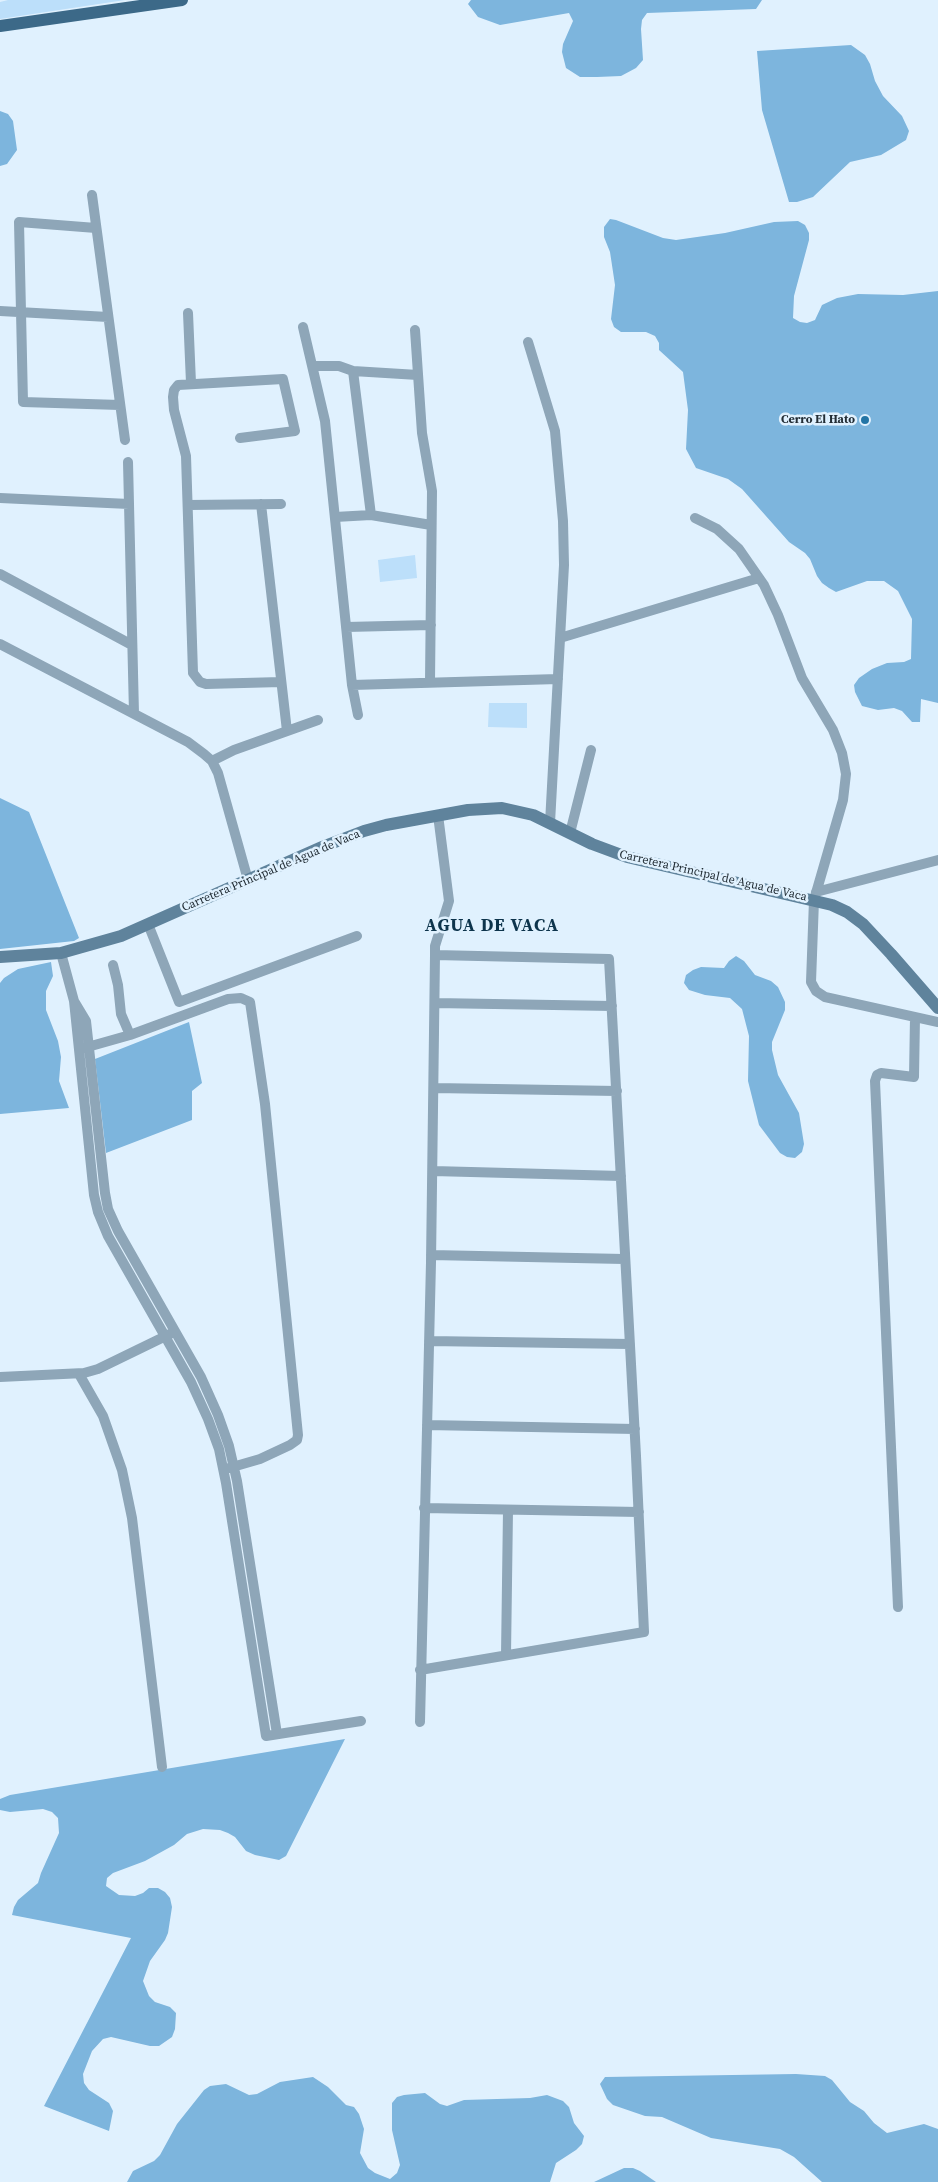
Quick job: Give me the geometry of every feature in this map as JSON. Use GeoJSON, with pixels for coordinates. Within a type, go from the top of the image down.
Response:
{"type":"FeatureCollection","features":[{"type":"Feature","properties":{"kind":"main road"},"geometry":{"type":"LineString","coordinates":[[0,26],[182,0]]}},
{"type":"Feature","properties":{"kind":"street"},"geometry":{"type":"LineString","coordinates":[[92,195],[125,440]]}},
{"type":"Feature","properties":{"kind":"street"},"geometry":{"type":"LineString","coordinates":[[96,228],[19,222],[23,402],[120,405]]}},
{"type":"Feature","properties":{"kind":"street"},"geometry":{"type":"LineString","coordinates":[[0,311],[108,317]]}},
{"type":"Feature","properties":{"kind":"street"},"geometry":{"type":"LineString","coordinates":[[188,313],[191,383]]}},
{"type":"Feature","properties":{"kind":"street"},"geometry":{"type":"LineString","coordinates":[[303,327],[325,422],[352,685],[358,716]]}},
{"type":"Feature","properties":{"kind":"street"},"geometry":{"type":"LineString","coordinates":[[415,330],[422,433],[432,491],[430,682]]}},
{"type":"Feature","properties":{"kind":"street"},"geometry":{"type":"LineString","coordinates":[[528,342],[555,431],[560,465],[564,565],[550,823]]}},
{"type":"Feature","properties":{"kind":"street"},"geometry":{"type":"LineString","coordinates":[[313,366],[339,366],[353,371],[418,376]]}},
{"type":"Feature","properties":{"kind":"street"},"geometry":{"type":"LineString","coordinates":[[353,371],[371,515]]}},
{"type":"Feature","properties":{"kind":"street"},"geometry":{"type":"LineString","coordinates":[[240,438],[296,431],[283,379],[191,383],[178,385],[174,390],[174,410],[186,456],[193,673],[200,682],[213,684],[281,682]]}},
{"type":"Feature","properties":{"kind":"street"},"geometry":{"type":"LineString","coordinates":[[128,462],[134,714]]}},
{"type":"Feature","properties":{"kind":"street"},"geometry":{"type":"LineString","coordinates":[[0,498],[129,504]]}},
{"type":"Feature","properties":{"kind":"street"},"geometry":{"type":"LineString","coordinates":[[261,504],[287,731]]}},
{"type":"Feature","properties":{"kind":"street"},"geometry":{"type":"LineString","coordinates":[[188,505],[281,504]]}},
{"type":"Feature","properties":{"kind":"street"},"geometry":{"type":"LineString","coordinates":[[335,517],[371,515],[431,525]]}},
{"type":"Feature","properties":{"kind":"street"},"geometry":{"type":"LineString","coordinates":[[695,518],[717,529],[739,549],[759,578],[778,614],[802,678],[833,730],[842,753],[846,774],[843,800],[815,896],[811,982],[816,991],[824,997],[938,1022]]}},
{"type":"Feature","properties":{"kind":"street"},"geometry":{"type":"LineString","coordinates":[[0,574],[132,645]]}},
{"type":"Feature","properties":{"kind":"street"},"geometry":{"type":"LineString","coordinates":[[560,638],[759,578]]}},
{"type":"Feature","properties":{"kind":"street"},"geometry":{"type":"LineString","coordinates":[[346,627],[431,625]]}},
{"type":"Feature","properties":{"kind":"street"},"geometry":{"type":"LineString","coordinates":[[0,644],[188,742],[212,761],[218,773],[248,880]]}},
{"type":"Feature","properties":{"kind":"street"},"geometry":{"type":"LineString","coordinates":[[352,685],[558,679]]}},
{"type":"Feature","properties":{"kind":"street"},"geometry":{"type":"LineString","coordinates":[[212,761],[318,720]]}},
{"type":"Feature","properties":{"kind":"street"},"geometry":{"type":"LineString","coordinates":[[570,833],[591,750]]}},
{"type":"Feature","properties":{"kind":"street","name":"Carretera Principal de Agua de Vaca"},"geometry":{"type":"LineString","coordinates":[[0,957],[61,953],[121,936],[364,831],[468,810],[502,808],[533,815],[627,857],[815,896],[848,912],[863,924],[938,1008]]}},
{"type":"Feature","properties":{"kind":"street"},"geometry":{"type":"LineString","coordinates":[[420,1722],[431,1255],[435,946],[449,900],[438,815]]}},
{"type":"Feature","properties":{"kind":"street"},"geometry":{"type":"LineString","coordinates":[[815,896],[938,860]]}},
{"type":"Feature","properties":{"kind":"street"},"geometry":{"type":"LineString","coordinates":[[148,924],[179,1002],[357,936]]}},
{"type":"Feature","properties":{"kind":"street"},"geometry":{"type":"LineString","coordinates":[[61,953],[74,1001],[86,1021],[83,1048],[108,1209],[170,1334],[201,1377],[229,1446],[229,1468],[272,1735],[361,1721]]}},
{"type":"Feature","properties":{"kind":"street"},"geometry":{"type":"LineString","coordinates":[[420,1670],[644,1632],[635,1429],[624,1259],[609,959],[435,955]]}},
{"type":"Feature","properties":{"kind":"street"},"geometry":{"type":"LineString","coordinates":[[113,966],[118,985],[121,1014],[130,1035]]}},
{"type":"Feature","properties":{"kind":"street"},"geometry":{"type":"LineString","coordinates":[[83,1048],[130,1035],[235,997],[246,999],[250,1002],[265,1104],[298,1435],[297,1440],[290,1445],[260,1459],[229,1468]]}},
{"type":"Feature","properties":{"kind":"street"},"geometry":{"type":"LineString","coordinates":[[434,1002],[612,1006]]}},
{"type":"Feature","properties":{"kind":"street"},"geometry":{"type":"LineString","coordinates":[[898,1607],[875,1081],[877,1075],[881,1073],[914,1077],[916,1017]]}},
{"type":"Feature","properties":{"kind":"street"},"geometry":{"type":"LineString","coordinates":[[434,1088],[617,1091]]}},
{"type":"Feature","properties":{"kind":"street"},"geometry":{"type":"LineString","coordinates":[[432,1171],[621,1176]]}},
{"type":"Feature","properties":{"kind":"street"},"geometry":{"type":"LineString","coordinates":[[431,1255],[624,1259]]}},
{"type":"Feature","properties":{"kind":"street"},"geometry":{"type":"LineString","coordinates":[[0,1377],[79,1374],[98,1369],[170,1334]]}},
{"type":"Feature","properties":{"kind":"street"},"geometry":{"type":"LineString","coordinates":[[429,1341],[630,1344]]}},
{"type":"Feature","properties":{"kind":"street"},"geometry":{"type":"LineString","coordinates":[[79,1374],[103,1416],[122,1470],[132,1518],[162,1767]]}},
{"type":"Feature","properties":{"kind":"street"},"geometry":{"type":"LineString","coordinates":[[427,1424],[635,1429]]}},
{"type":"Feature","properties":{"kind":"street"},"geometry":{"type":"LineString","coordinates":[[424,1508],[639,1512]]}},
{"type":"Feature","properties":{"kind":"street"},"geometry":{"type":"LineString","coordinates":[[506,1655],[508,1510]]}},
{"type":"Feature","properties":{"kind":"shaded area"},"geometry":{"type":"Polygon","coordinates":[[[8,0],[125,0],[0,19],[0,2],[8,0]]]}},
{"type":"Feature","properties":{"kind":"shaded area"},"geometry":{"type":"Polygon","coordinates":[[[471,0],[762,0],[756,9],[647,13],[642,20],[641,29],[643,60],[636,68],[621,76],[580,77],[566,68],[562,52],[563,44],[573,21],[569,13],[500,25],[478,17],[468,4],[471,0]]]}},
{"type":"Feature","properties":{"kind":"shaded area"},"geometry":{"type":"Polygon","coordinates":[[[851,45],[865,55],[883,96],[902,116],[909,131],[906,140],[881,155],[850,162],[813,197],[797,202],[789,202],[762,110],[757,51],[851,45]]]}},
{"type":"Feature","properties":{"kind":"shaded area"},"geometry":{"type":"Polygon","coordinates":[[[0,111],[8,114],[13,121],[17,150],[7,164],[0,166],[0,111]]]}},
{"type":"Feature","properties":{"kind":"shaded area"},"geometry":{"type":"Polygon","coordinates":[[[610,219],[663,238],[676,240],[725,233],[774,222],[798,221],[805,225],[809,233],[809,240],[794,296],[793,318],[800,322],[807,323],[815,320],[822,305],[837,298],[858,294],[903,295],[938,291],[938,703],[921,699],[920,722],[912,722],[902,711],[894,708],[878,710],[862,706],[855,692],[854,685],[859,678],[872,669],[887,663],[904,662],[911,659],[912,619],[898,591],[884,581],[867,581],[836,592],[829,588],[817,576],[810,559],[805,553],[789,542],[742,489],[728,479],[696,468],[686,449],[688,410],[683,372],[659,350],[659,343],[655,336],[646,332],[621,332],[614,327],[611,319],[615,285],[610,252],[604,237],[604,227],[610,219]]]}},
{"type":"Feature","properties":{"kind":"shaded area"},"geometry":{"type":"Polygon","coordinates":[[[415,555],[417,578],[380,582],[378,560],[415,555]]]}},
{"type":"Feature","properties":{"kind":"shaded area"},"geometry":{"type":"Polygon","coordinates":[[[489,703],[527,703],[527,728],[488,727],[489,703]]]}},
{"type":"Feature","properties":{"kind":"shaded area"},"geometry":{"type":"Polygon","coordinates":[[[0,798],[29,812],[79,938],[74,941],[0,949],[0,798]]]}},
{"type":"Feature","properties":{"kind":"shaded area"},"geometry":{"type":"Polygon","coordinates":[[[736,956],[744,961],[755,975],[771,981],[778,987],[785,1002],[785,1010],[772,1042],[772,1050],[778,1075],[799,1113],[804,1144],[802,1152],[795,1158],[787,1157],[780,1153],[759,1125],[748,1081],[749,1036],[742,1009],[730,998],[705,995],[689,990],[684,983],[686,975],[693,970],[701,967],[724,968],[736,956]]]}},
{"type":"Feature","properties":{"kind":"shaded area"},"geometry":{"type":"Polygon","coordinates":[[[51,962],[53,976],[46,991],[46,1010],[58,1041],[61,1057],[59,1081],[69,1108],[0,1114],[0,983],[18,969],[51,962]]]}},
{"type":"Feature","properties":{"kind":"shaded area"},"geometry":{"type":"Polygon","coordinates":[[[189,1022],[202,1083],[192,1091],[192,1120],[106,1153],[95,1059],[189,1022]]]}},
{"type":"Feature","properties":{"kind":"shaded area"},"geometry":{"type":"Polygon","coordinates":[[[345,1739],[286,1856],[279,1860],[255,1855],[246,1851],[235,1837],[228,1833],[220,1830],[203,1829],[187,1834],[174,1845],[145,1861],[113,1873],[107,1878],[106,1886],[119,1895],[135,1896],[149,1888],[158,1888],[170,1898],[172,1907],[168,1933],[150,1961],[143,1981],[149,1996],[155,2002],[170,2007],[176,2013],[175,2029],[172,2037],[159,2046],[150,2046],[111,2037],[103,2039],[92,2051],[83,2074],[84,2083],[89,2090],[109,2103],[113,2111],[109,2131],[44,2106],[131,1938],[12,1915],[18,1900],[38,1883],[59,1833],[58,1818],[52,1812],[43,1809],[10,1812],[0,1810],[0,1799],[10,1795],[345,1739]]]}},
{"type":"Feature","properties":{"kind":"shaded area"},"geometry":{"type":"Polygon","coordinates":[[[796,2074],[825,2076],[832,2080],[850,2102],[864,2111],[874,2123],[887,2133],[924,2124],[938,2129],[938,2182],[822,2182],[794,2157],[780,2149],[711,2138],[662,2117],[645,2116],[613,2105],[607,2099],[600,2084],[605,2077],[796,2074]]]}},
{"type":"Feature","properties":{"kind":"shaded area"},"geometry":{"type":"Polygon","coordinates":[[[313,2077],[328,2087],[346,2105],[354,2107],[359,2114],[364,2129],[360,2153],[368,2168],[390,2179],[397,2173],[400,2165],[392,2130],[392,2103],[397,2097],[404,2095],[425,2093],[440,2104],[447,2106],[464,2100],[530,2098],[547,2095],[563,2101],[569,2107],[574,2123],[584,2136],[582,2144],[576,2150],[556,2163],[550,2182],[127,2182],[133,2171],[154,2161],[160,2155],[177,2124],[204,2090],[210,2086],[226,2084],[249,2095],[257,2094],[280,2082],[313,2077]]]}},
{"type":"Feature","properties":{"kind":"shaded area"},"geometry":{"type":"Polygon","coordinates":[[[624,2168],[633,2168],[640,2171],[656,2182],[594,2182],[624,2168]]]}},
{"type":"Feature","properties":{"kind":"place","name":"Cerro El Hato"},"geometry":{"type":"Point","coordinates":[865,420]}},
{"type":"Feature","properties":{"kind":"district","name":"AGUA DE VACA"},"geometry":{"type":"Point","coordinates":[492,926]}}]}
